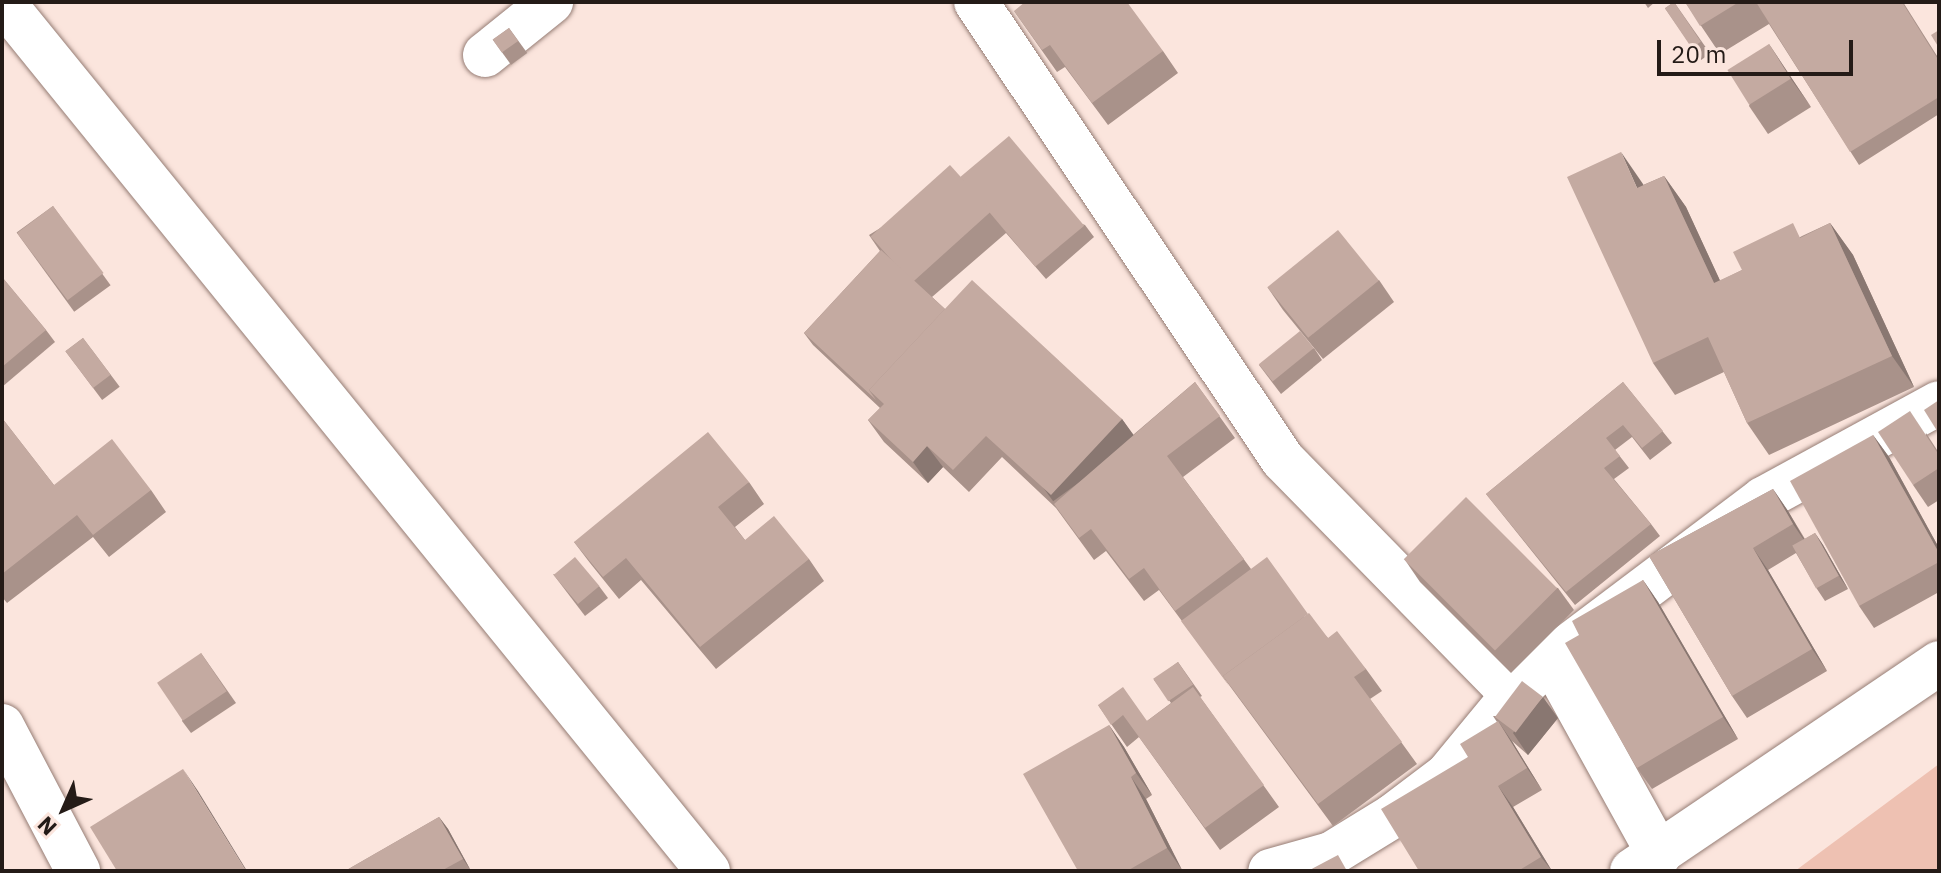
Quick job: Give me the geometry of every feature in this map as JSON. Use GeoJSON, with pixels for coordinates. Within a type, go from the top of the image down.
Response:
{"type":"FeatureCollection","features":[{"type":"Feature","properties":{"kind":"street"},"geometry":{"type":"LineString","coordinates":[[3,2],[708,871]]}},
{"type":"Feature","properties":{"kind":"street"},"geometry":{"type":"LineString","coordinates":[[485,55],[551,2]]}},
{"type":"Feature","properties":{"kind":"street"},"geometry":{"type":"LineString","coordinates":[[976,2],[1283,460],[1513,695]]}},
{"type":"Feature","properties":{"kind":"street"},"geometry":{"type":"LineString","coordinates":[[1270,871],[1331,854],[1393,816],[1447,775],[1513,695],[1551,659],[1763,499],[1939,403]]}},
{"type":"Feature","properties":{"kind":"street"},"geometry":{"type":"LineString","coordinates":[[1551,659],[1646,863],[1939,663]]}},
{"type":"Feature","properties":{"kind":"street"},"geometry":{"type":"LineString","coordinates":[[2,726],[78,871]]}},
{"type":"Feature","properties":{"kind":"shaded area"},"geometry":{"type":"Polygon","coordinates":[[[1939,764],[1939,871],[1795,871],[1939,764]]]}},
{"type":"Feature","properties":{"kind":"building"},"geometry":{"type":"Polygon","coordinates":[[[1025,2],[1127,2],[1163,51],[1092,103],[1050,45],[1042,50],[1014,11],[1025,2]]]}},
{"type":"Feature","properties":{"kind":"building"},"geometry":{"type":"Polygon","coordinates":[[[1674,2],[1701,42],[1692,48],[1665,8],[1674,2]]]}},
{"type":"Feature","properties":{"kind":"building"},"geometry":{"type":"Polygon","coordinates":[[[1685,2],[1739,2],[1700,26],[1685,2]]]}},
{"type":"Feature","properties":{"kind":"building"},"geometry":{"type":"Polygon","coordinates":[[[1756,2],[1902,2],[1939,61],[1939,97],[1850,152],[1756,2]]]}},
{"type":"Feature","properties":{"kind":"building"},"geometry":{"type":"Polygon","coordinates":[[[509,28],[518,41],[502,53],[493,39],[509,28]]]}},
{"type":"Feature","properties":{"kind":"building"},"geometry":{"type":"Polygon","coordinates":[[[1939,30],[1939,48],[1931,35],[1939,30]]]}},
{"type":"Feature","properties":{"kind":"building"},"geometry":{"type":"Polygon","coordinates":[[[1769,44],[1791,79],[1749,105],[1727,70],[1769,44]]]}},
{"type":"Feature","properties":{"kind":"building"},"geometry":{"type":"Polygon","coordinates":[[[1009,136],[1084,226],[1035,267],[960,177],[1009,136]]]}},
{"type":"Feature","properties":{"kind":"building"},"geometry":{"type":"Polygon","coordinates":[[[1621,152],[1637,188],[1664,176],[1714,283],[1742,270],[1733,252],[1793,223],[1800,238],[1830,223],[1892,356],[1747,423],[1708,337],[1653,363],[1567,177],[1621,152]]]}},
{"type":"Feature","properties":{"kind":"building"},"geometry":{"type":"Polygon","coordinates":[[[950,165],[991,211],[912,283],[870,237],[950,165]]]}},
{"type":"Feature","properties":{"kind":"building"},"geometry":{"type":"Polygon","coordinates":[[[53,206],[104,273],[68,300],[17,233],[53,206]]]}},
{"type":"Feature","properties":{"kind":"building"},"geometry":{"type":"Polygon","coordinates":[[[1338,230],[1379,281],[1308,338],[1267,287],[1338,230]]]}},
{"type":"Feature","properties":{"kind":"building"},"geometry":{"type":"Polygon","coordinates":[[[881,250],[945,309],[869,390],[876,400],[804,333],[881,250]]]}},
{"type":"Feature","properties":{"kind":"building"},"geometry":{"type":"Polygon","coordinates":[[[2,277],[46,330],[2,367],[2,277]]]}},
{"type":"Feature","properties":{"kind":"building"},"geometry":{"type":"Polygon","coordinates":[[[972,280],[1122,419],[1051,495],[986,436],[953,470],[927,446],[913,462],[868,420],[884,404],[869,390],[972,280]]]}},
{"type":"Feature","properties":{"kind":"building"},"geometry":{"type":"Polygon","coordinates":[[[1300,331],[1314,348],[1273,381],[1259,364],[1300,331]]]}},
{"type":"Feature","properties":{"kind":"building"},"geometry":{"type":"Polygon","coordinates":[[[83,338],[111,375],[93,388],[65,351],[83,338]]]}},
{"type":"Feature","properties":{"kind":"building"},"geometry":{"type":"Polygon","coordinates":[[[1195,382],[1220,416],[1167,456],[1244,559],[1175,611],[1144,568],[1129,579],[1091,529],[1079,538],[1054,504],[1195,382]]]}},
{"type":"Feature","properties":{"kind":"building"},"geometry":{"type":"Polygon","coordinates":[[[1623,382],[1663,431],[1642,448],[1623,425],[1606,438],[1620,456],[1604,468],[1651,524],[1566,592],[1486,494],[1623,382]]]}},
{"type":"Feature","properties":{"kind":"building"},"geometry":{"type":"Polygon","coordinates":[[[1939,400],[1939,434],[1924,410],[1939,400]]]}},
{"type":"Feature","properties":{"kind":"building"},"geometry":{"type":"Polygon","coordinates":[[[1910,411],[1939,455],[1939,468],[1913,485],[1878,432],[1910,411]]]}},
{"type":"Feature","properties":{"kind":"building"},"geometry":{"type":"Polygon","coordinates":[[[2,418],[54,485],[112,439],[151,490],[93,535],[77,515],[2,574],[2,418]]]}},
{"type":"Feature","properties":{"kind":"building"},"geometry":{"type":"Polygon","coordinates":[[[708,432],[749,482],[718,507],[745,540],[774,516],[809,559],[700,647],[626,558],[603,577],[574,542],[708,432]]]}},
{"type":"Feature","properties":{"kind":"building"},"geometry":{"type":"Polygon","coordinates":[[[1873,435],[1939,553],[1939,562],[1859,606],[1790,481],[1873,435]]]}},
{"type":"Feature","properties":{"kind":"building"},"geometry":{"type":"Polygon","coordinates":[[[1773,489],[1793,524],[1753,548],[1812,649],[1732,696],[1649,556],[1773,489]]]}},
{"type":"Feature","properties":{"kind":"building"},"geometry":{"type":"Polygon","coordinates":[[[1466,497],[1557,588],[1495,650],[1404,559],[1466,497]]]}},
{"type":"Feature","properties":{"kind":"building"},"geometry":{"type":"Polygon","coordinates":[[[1815,533],[1839,576],[1816,588],[1792,546],[1815,533]]]}},
{"type":"Feature","properties":{"kind":"building"},"geometry":{"type":"Polygon","coordinates":[[[575,557],[599,586],[578,604],[554,575],[575,557]]]}},
{"type":"Feature","properties":{"kind":"building"},"geometry":{"type":"Polygon","coordinates":[[[1267,557],[1308,614],[1223,676],[1229,686],[1181,621],[1267,557]]]}},
{"type":"Feature","properties":{"kind":"building"},"geometry":{"type":"Polygon","coordinates":[[[1643,580],[1723,717],[1637,768],[1565,643],[1579,635],[1572,621],[1643,580]]]}},
{"type":"Feature","properties":{"kind":"building"},"geometry":{"type":"Polygon","coordinates":[[[1309,613],[1328,638],[1337,631],[1366,669],[1354,677],[1402,742],[1318,804],[1223,676],[1309,613]]]}},
{"type":"Feature","properties":{"kind":"building"},"geometry":{"type":"Polygon","coordinates":[[[201,653],[227,691],[183,721],[157,683],[201,653]]]}},
{"type":"Feature","properties":{"kind":"building"},"geometry":{"type":"Polygon","coordinates":[[[1178,662],[1193,684],[1168,701],[1153,679],[1178,662]]]}},
{"type":"Feature","properties":{"kind":"building"},"geometry":{"type":"Polygon","coordinates":[[[1522,681],[1543,697],[1516,733],[1495,717],[1522,681]]]}},
{"type":"Feature","properties":{"kind":"building"},"geometry":{"type":"Polygon","coordinates":[[[1123,687],[1147,721],[1193,687],[1264,785],[1205,828],[1123,715],[1111,725],[1098,705],[1123,687]]]}},
{"type":"Feature","properties":{"kind":"building"},"geometry":{"type":"Polygon","coordinates":[[[1498,721],[1527,768],[1498,786],[1541,857],[1518,871],[1419,871],[1381,809],[1468,757],[1460,744],[1498,721]]]}},
{"type":"Feature","properties":{"kind":"building"},"geometry":{"type":"Polygon","coordinates":[[[1109,725],[1136,773],[1131,777],[1167,848],[1127,871],[1078,871],[1023,774],[1109,725]]]}},
{"type":"Feature","properties":{"kind":"building"},"geometry":{"type":"Polygon","coordinates":[[[183,769],[246,871],[117,871],[90,827],[183,769]]]}},
{"type":"Feature","properties":{"kind":"building"},"geometry":{"type":"Polygon","coordinates":[[[439,817],[463,859],[441,871],[345,871],[439,817]]]}},
{"type":"Feature","properties":{"kind":"building"},"geometry":{"type":"Polygon","coordinates":[[[1338,855],[1347,871],[1308,871],[1338,855]]]}}]}
